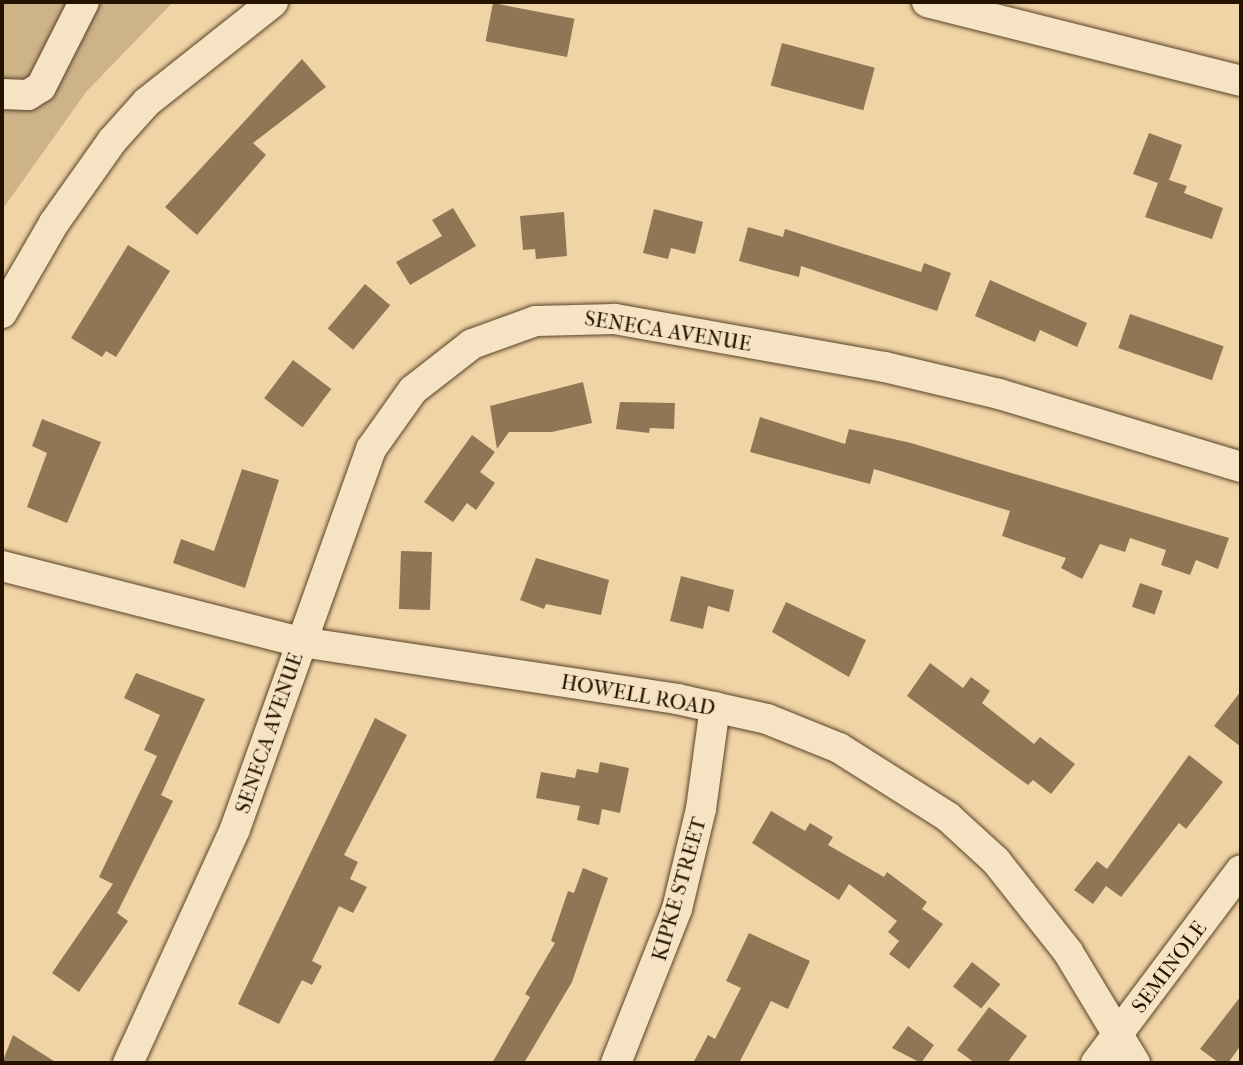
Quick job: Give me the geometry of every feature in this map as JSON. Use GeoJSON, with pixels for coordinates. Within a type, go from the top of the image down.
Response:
{"type":"FeatureCollection","features":[{"type":"Feature","properties":{"kind":"street"},"geometry":{"type":"LineString","coordinates":[[2,94],[28,95],[41,87],[84,2]]}},
{"type":"Feature","properties":{"kind":"street"},"geometry":{"type":"LineString","coordinates":[[2,313],[54,223],[112,141],[147,102],[273,2]]}},
{"type":"Feature","properties":{"kind":"street"},"geometry":{"type":"LineString","coordinates":[[927,2],[1241,81]]}},
{"type":"Feature","properties":{"kind":"street","name":"SENECA AVENUE"},"geometry":{"type":"LineString","coordinates":[[128,1063],[236,829],[356,481],[396,411],[433,372],[472,344],[536,321],[615,319],[885,367],[999,394],[1241,467]]}},
{"type":"Feature","properties":{"kind":"street","name":"HOWELL ROAD"},"geometry":{"type":"LineString","coordinates":[[2,566],[301,642],[715,707],[767,719],[839,748],[948,817],[1039,910],[1116,1037],[1135,1063]]}},
{"type":"Feature","properties":{"kind":"street","name":"KIPKE STREET"},"geometry":{"type":"LineString","coordinates":[[616,1063],[680,897],[701,809],[715,707]]}},
{"type":"Feature","properties":{"kind":"street","name":"SEMINOLE"},"geometry":{"type":"LineString","coordinates":[[1096,1063],[1241,870]]}},
{"type":"Feature","properties":{"kind":"shaded area"},"geometry":{"type":"Polygon","coordinates":[[[2,2],[173,2],[86,92],[2,210],[2,2]]]}},
{"type":"Feature","properties":{"kind":"building"},"geometry":{"type":"Polygon","coordinates":[[[493,3],[574,19],[567,57],[486,41],[493,3]]]}},
{"type":"Feature","properties":{"kind":"building"},"geometry":{"type":"Polygon","coordinates":[[[782,43],[875,68],[863,110],[771,86],[782,43]]]}},
{"type":"Feature","properties":{"kind":"building"},"geometry":{"type":"Polygon","coordinates":[[[302,59],[326,87],[253,143],[266,155],[197,235],[165,207],[302,59]]]}},
{"type":"Feature","properties":{"kind":"building"},"geometry":{"type":"Polygon","coordinates":[[[1149,133],[1182,145],[1169,180],[1187,186],[1184,193],[1223,208],[1212,239],[1145,217],[1158,183],[1133,174],[1149,133]]]}},
{"type":"Feature","properties":{"kind":"building"},"geometry":{"type":"Polygon","coordinates":[[[453,208],[476,246],[410,285],[396,262],[442,236],[432,220],[453,208]]]}},
{"type":"Feature","properties":{"kind":"building"},"geometry":{"type":"Polygon","coordinates":[[[654,209],[703,222],[695,254],[671,248],[668,259],[643,253],[654,209]]]}},
{"type":"Feature","properties":{"kind":"building"},"geometry":{"type":"Polygon","coordinates":[[[564,212],[567,256],[536,259],[535,249],[523,250],[520,216],[564,212]]]}},
{"type":"Feature","properties":{"kind":"building"},"geometry":{"type":"Polygon","coordinates":[[[748,227],[783,237],[785,229],[921,272],[924,263],[951,273],[937,311],[801,266],[799,277],[739,261],[748,227]]]}},
{"type":"Feature","properties":{"kind":"building"},"geometry":{"type":"Polygon","coordinates":[[[128,245],[170,271],[116,357],[106,351],[102,357],[71,338],[128,245]]]}},
{"type":"Feature","properties":{"kind":"building"},"geometry":{"type":"Polygon","coordinates":[[[990,280],[1087,323],[1077,347],[1040,330],[1035,342],[975,316],[990,280]]]}},
{"type":"Feature","properties":{"kind":"building"},"geometry":{"type":"Polygon","coordinates":[[[365,284],[390,305],[353,350],[328,328],[365,284]]]}},
{"type":"Feature","properties":{"kind":"building"},"geometry":{"type":"Polygon","coordinates":[[[1130,314],[1224,346],[1212,380],[1118,348],[1130,314]]]}},
{"type":"Feature","properties":{"kind":"building"},"geometry":{"type":"Polygon","coordinates":[[[293,360],[331,389],[302,427],[264,398],[293,360]]]}},
{"type":"Feature","properties":{"kind":"building"},"geometry":{"type":"Polygon","coordinates":[[[583,382],[592,423],[552,432],[509,432],[497,449],[490,406],[583,382]]]}},
{"type":"Feature","properties":{"kind":"building"},"geometry":{"type":"Polygon","coordinates":[[[620,402],[675,403],[674,429],[650,428],[649,433],[616,429],[620,402]]]}},
{"type":"Feature","properties":{"kind":"building"},"geometry":{"type":"Polygon","coordinates":[[[760,417],[845,444],[849,429],[911,443],[1229,538],[1218,569],[1196,560],[1190,575],[1161,565],[1166,550],[1130,538],[1125,552],[1100,544],[1082,579],[1061,568],[1066,558],[1002,536],[1010,511],[874,469],[870,484],[750,452],[760,417]]]}},
{"type":"Feature","properties":{"kind":"building"},"geometry":{"type":"Polygon","coordinates":[[[42,419],[101,442],[67,523],[27,507],[47,453],[32,446],[42,419]]]}},
{"type":"Feature","properties":{"kind":"building"},"geometry":{"type":"Polygon","coordinates":[[[472,435],[495,452],[480,472],[495,483],[476,510],[467,503],[453,522],[424,502],[472,435]]]}},
{"type":"Feature","properties":{"kind":"building"},"geometry":{"type":"Polygon","coordinates":[[[242,469],[279,480],[245,588],[173,563],[181,539],[214,551],[242,469]]]}},
{"type":"Feature","properties":{"kind":"building"},"geometry":{"type":"Polygon","coordinates":[[[401,551],[432,552],[430,610],[399,609],[401,551]]]}},
{"type":"Feature","properties":{"kind":"building"},"geometry":{"type":"Polygon","coordinates":[[[536,558],[609,580],[601,615],[546,604],[544,609],[520,600],[536,558]]]}},
{"type":"Feature","properties":{"kind":"building"},"geometry":{"type":"Polygon","coordinates":[[[681,576],[734,590],[729,612],[708,606],[703,629],[670,621],[681,576]]]}},
{"type":"Feature","properties":{"kind":"building"},"geometry":{"type":"Polygon","coordinates":[[[1140,583],[1163,591],[1155,614],[1132,607],[1140,583]]]}},
{"type":"Feature","properties":{"kind":"building"},"geometry":{"type":"Polygon","coordinates":[[[786,602],[866,640],[849,677],[772,632],[786,602]]]}},
{"type":"Feature","properties":{"kind":"building"},"geometry":{"type":"Polygon","coordinates":[[[930,663],[963,688],[971,677],[990,691],[982,703],[1034,744],[1040,737],[1075,764],[1051,794],[1033,780],[1028,785],[907,696],[930,663]]]}},
{"type":"Feature","properties":{"kind":"building"},"geometry":{"type":"Polygon","coordinates":[[[136,673],[205,699],[161,795],[173,801],[117,913],[128,921],[79,992],[52,973],[113,884],[99,877],[157,756],[144,750],[160,715],[124,698],[136,673]]]}},
{"type":"Feature","properties":{"kind":"building"},"geometry":{"type":"Polygon","coordinates":[[[1241,691],[1241,747],[1214,726],[1241,691]]]}},
{"type":"Feature","properties":{"kind":"building"},"geometry":{"type":"Polygon","coordinates":[[[375,718],[407,735],[344,855],[358,862],[350,879],[367,887],[353,913],[339,906],[312,961],[322,966],[312,985],[302,980],[279,1024],[238,1004],[375,718]]]}},
{"type":"Feature","properties":{"kind":"building"},"geometry":{"type":"Polygon","coordinates":[[[1189,755],[1223,782],[1186,829],[1179,823],[1121,897],[1106,886],[1093,904],[1074,890],[1097,861],[1107,869],[1189,755]]]}},
{"type":"Feature","properties":{"kind":"building"},"geometry":{"type":"Polygon","coordinates":[[[600,762],[629,768],[620,813],[602,809],[599,825],[577,820],[580,806],[536,798],[541,772],[575,778],[577,769],[598,773],[600,762]]]}},
{"type":"Feature","properties":{"kind":"building"},"geometry":{"type":"Polygon","coordinates":[[[771,811],[805,831],[810,823],[833,837],[828,845],[884,877],[887,872],[927,902],[922,909],[943,924],[909,969],[889,954],[899,941],[888,932],[897,921],[849,884],[839,900],[752,843],[771,811]]]}},
{"type":"Feature","properties":{"kind":"building"},"geometry":{"type":"Polygon","coordinates":[[[583,868],[608,878],[572,982],[524,1063],[492,1063],[530,997],[525,994],[555,943],[551,941],[568,891],[574,893],[583,868]]]}},
{"type":"Feature","properties":{"kind":"building"},"geometry":{"type":"Polygon","coordinates":[[[749,933],[810,961],[788,1009],[771,1001],[739,1063],[693,1063],[708,1035],[715,1039],[741,988],[726,981],[749,933]]]}},
{"type":"Feature","properties":{"kind":"building"},"geometry":{"type":"Polygon","coordinates":[[[972,962],[1000,984],[981,1009],[953,986],[972,962]]]}},
{"type":"Feature","properties":{"kind":"building"},"geometry":{"type":"Polygon","coordinates":[[[1241,996],[1241,1045],[1228,1063],[1219,1063],[1200,1049],[1241,996]]]}},
{"type":"Feature","properties":{"kind":"building"},"geometry":{"type":"Polygon","coordinates":[[[989,1007],[1027,1036],[1007,1063],[975,1063],[957,1050],[989,1007]]]}},
{"type":"Feature","properties":{"kind":"building"},"geometry":{"type":"Polygon","coordinates":[[[908,1026],[934,1045],[921,1063],[892,1048],[908,1026]]]}},
{"type":"Feature","properties":{"kind":"building"},"geometry":{"type":"Polygon","coordinates":[[[13,1035],[57,1063],[2,1063],[13,1035]]]}}]}
